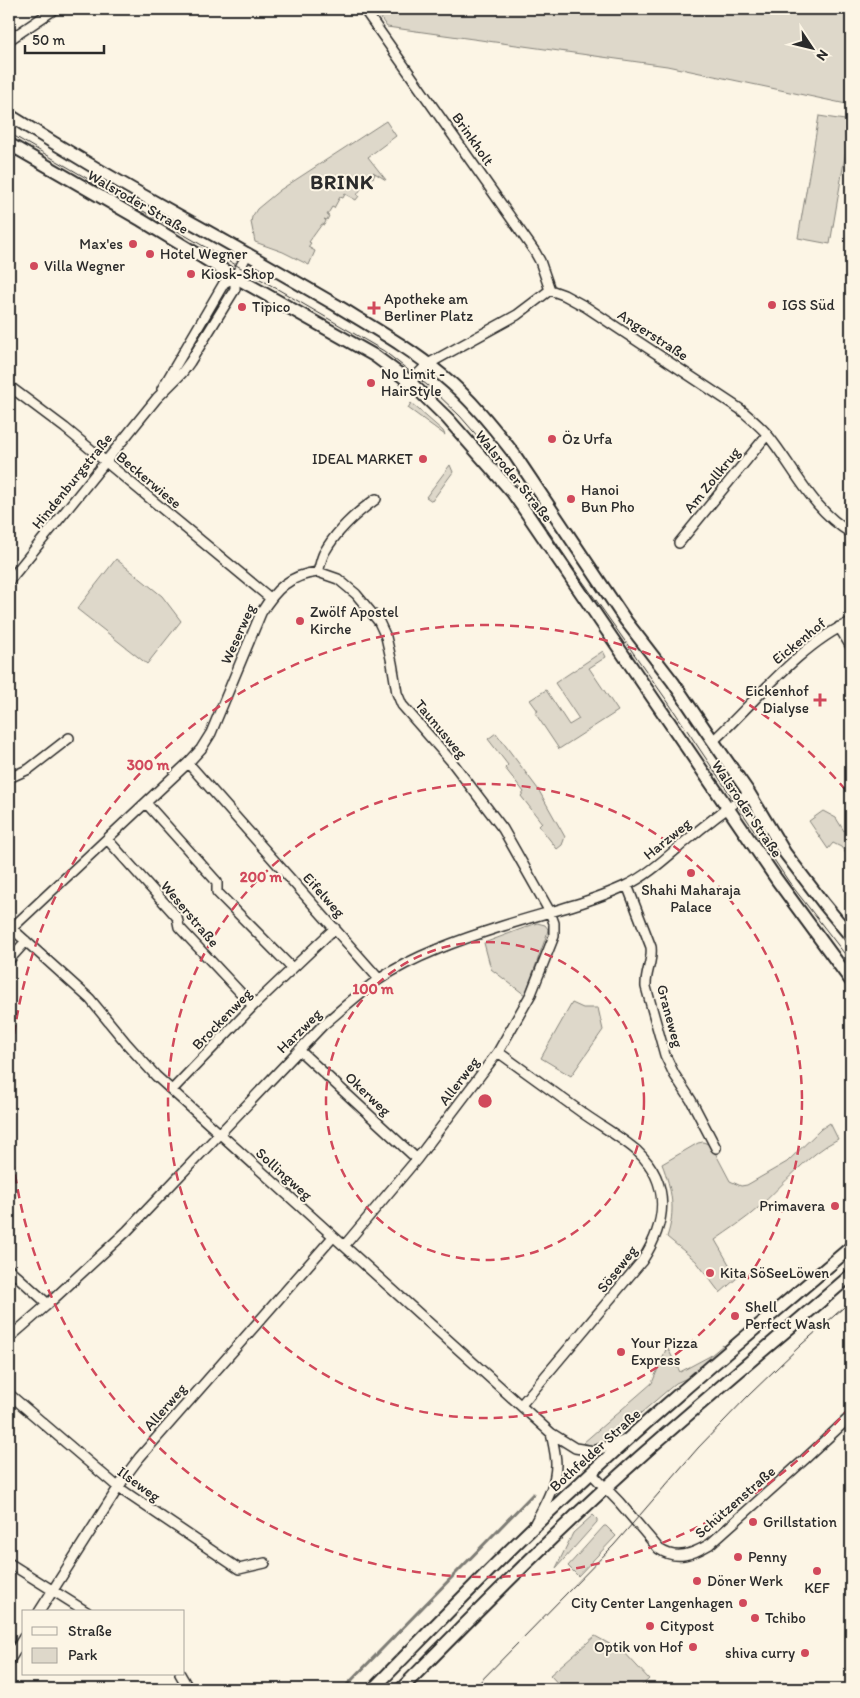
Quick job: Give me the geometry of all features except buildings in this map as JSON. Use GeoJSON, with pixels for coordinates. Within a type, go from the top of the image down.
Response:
{"type":"FeatureCollection","features":[{"type":"Feature","properties":{"kind":"main road","name":"Walsroder Straße"},"geometry":{"type":"LineString","coordinates":[[9,115],[146,198],[248,253],[379,331],[444,376],[465,396],[497,431],[626,621],[713,741],[785,853],[851,937]]}},
{"type":"Feature","properties":{"kind":"main road","name":"Walsroder Straße"},"geometry":{"type":"LineString","coordinates":[[11,149],[141,220],[235,277],[364,350],[410,382],[448,419],[512,492],[777,880],[851,981]]}},
{"type":"Feature","properties":{"kind":"main road","name":"Bothfelder Straße"},"geometry":{"type":"LineString","coordinates":[[373,1689],[531,1530],[591,1473],[851,1248]]}},
{"type":"Feature","properties":{"kind":"main road"},"geometry":{"type":"LineString","coordinates":[[401,1689],[507,1582],[649,1448],[851,1275]]}},
{"type":"Feature","properties":{"kind":"street"},"geometry":{"type":"LineString","coordinates":[[9,40],[55,9]]}},
{"type":"Feature","properties":{"kind":"street","name":"Brinkholt"},"geometry":{"type":"LineString","coordinates":[[364,9],[535,252],[550,290]]}},
{"type":"Feature","properties":{"kind":"street","name":"Hindenburgstraße"},"geometry":{"type":"LineString","coordinates":[[9,581],[157,398],[182,373],[235,289],[235,277],[248,253]]}},
{"type":"Feature","properties":{"kind":"street"},"geometry":{"type":"LineString","coordinates":[[410,382],[428,364],[517,315],[550,290]]}},
{"type":"Feature","properties":{"kind":"street","name":"Angerstraße"},"geometry":{"type":"LineString","coordinates":[[550,290],[586,307],[740,409],[756,422],[767,435],[813,499],[834,521],[851,533]]}},
{"type":"Feature","properties":{"kind":"street","name":"Beckerwiese"},"geometry":{"type":"LineString","coordinates":[[9,386],[52,418],[270,598]]}},
{"type":"Feature","properties":{"kind":"street","name":"Am Zollkrug"},"geometry":{"type":"LineString","coordinates":[[679,543],[767,435]]}},
{"type":"Feature","properties":{"kind":"street"},"geometry":{"type":"LineString","coordinates":[[318,572],[324,554],[337,534],[365,506],[376,499]]}},
{"type":"Feature","properties":{"kind":"street","name":"Weserweg"},"geometry":{"type":"LineString","coordinates":[[10,927],[146,803],[201,749],[211,734],[261,614],[270,598],[290,580],[303,574],[318,572]]}},
{"type":"Feature","properties":{"kind":"street","name":"Taunusweg"},"geometry":{"type":"LineString","coordinates":[[318,572],[338,579],[356,594],[379,622],[386,637],[397,693],[402,704],[452,762],[503,829],[550,912]]}},
{"type":"Feature","properties":{"kind":"street","name":"Eickenhof"},"geometry":{"type":"LineString","coordinates":[[713,741],[807,650],[839,627],[851,622]]}},
{"type":"Feature","properties":{"kind":"street","name":"Eickenhof"},"geometry":{"type":"LineString","coordinates":[[839,627],[851,647]]}},
{"type":"Feature","properties":{"kind":"street"},"geometry":{"type":"LineString","coordinates":[[9,778],[29,769],[69,738]]}},
{"type":"Feature","properties":{"kind":"street","name":"Eifelweg"},"geometry":{"type":"LineString","coordinates":[[188,763],[379,979]]}},
{"type":"Feature","properties":{"kind":"street","name":"Harzweg"},"geometry":{"type":"LineString","coordinates":[[9,1338],[127,1231],[329,1020],[379,979],[421,957],[450,945],[501,926],[609,893],[628,885],[661,862],[748,793]]}},
{"type":"Feature","properties":{"kind":"street"},"geometry":{"type":"LineString","coordinates":[[146,803],[217,882],[217,892],[292,968]]}},
{"type":"Feature","properties":{"kind":"street","name":"Weserstraße"},"geometry":{"type":"LineString","coordinates":[[107,839],[177,917],[179,927],[253,1006]]}},
{"type":"Feature","properties":{"kind":"street","name":"Graneweg"},"geometry":{"type":"LineString","coordinates":[[628,885],[651,947],[652,957],[646,977],[646,987],[665,1055],[716,1148]]}},
{"type":"Feature","properties":{"kind":"street","name":"Allerweg"},"geometry":{"type":"LineString","coordinates":[[344,1246],[417,1159],[498,1052],[532,994],[554,936],[554,923],[550,912]]}},
{"type":"Feature","properties":{"kind":"street","name":"Sollingweg"},"geometry":{"type":"LineString","coordinates":[[10,927],[90,999],[156,1076],[551,1433],[575,1448],[594,1452],[628,1439]]}},
{"type":"Feature","properties":{"kind":"street","name":"Brockenweg"},"geometry":{"type":"LineString","coordinates":[[172,1090],[253,1006],[335,928]]}},
{"type":"Feature","properties":{"kind":"street"},"geometry":{"type":"LineString","coordinates":[[9,960],[26,941]]}},
{"type":"Feature","properties":{"kind":"street","name":"Okerweg"},"geometry":{"type":"LineString","coordinates":[[299,1050],[417,1159]]}},
{"type":"Feature","properties":{"kind":"street","name":"Söseweg"},"geometry":{"type":"LineString","coordinates":[[498,1052],[636,1150],[654,1174],[662,1202],[660,1224],[652,1246],[642,1261],[521,1405]]}},
{"type":"Feature","properties":{"kind":"street","name":"Allerweg"},"geometry":{"type":"LineString","coordinates":[[40,1610],[139,1458],[333,1237]]}},
{"type":"Feature","properties":{"kind":"street"},"geometry":{"type":"LineString","coordinates":[[9,1269],[48,1304]]}},
{"type":"Feature","properties":{"kind":"street","name":"Ilseweg"},"geometry":{"type":"LineString","coordinates":[[9,1394],[119,1488],[240,1569],[265,1563]]}},
{"type":"Feature","properties":{"kind":"street","name":"Schützenstraße"},"geometry":{"type":"LineString","coordinates":[[591,1473],[659,1549],[675,1556],[687,1555],[697,1552],[710,1544],[851,1416]]}},
{"type":"Feature","properties":{"kind":"street"},"geometry":{"type":"LineString","coordinates":[[531,1530],[554,1484],[556,1464],[551,1433]]}},
{"type":"Feature","properties":{"kind":"street"},"geometry":{"type":"LineString","coordinates":[[9,1563],[84,1610]]}},
{"type":"Feature","properties":{"kind":"street"},"geometry":{"type":"LineString","coordinates":[[9,1661],[22,1639]]}},
{"type":"Feature","properties":{"kind":"street"},"geometry":{"type":"LineString","coordinates":[[181,1676],[187,1689]]}},
{"type":"Feature","properties":{"kind":"green space"},"geometry":{"type":"Polygon","coordinates":[[[374,9],[851,9],[851,105],[667,66],[387,27],[374,9]]]}},
{"type":"Feature","properties":{"kind":"green space"},"geometry":{"type":"Polygon","coordinates":[[[819,116],[851,121],[830,244],[798,238],[819,116]]]}},
{"type":"Feature","properties":{"kind":"green space"},"geometry":{"type":"Polygon","coordinates":[[[386,121],[396,136],[368,157],[386,180],[373,172],[375,174],[373,178],[371,177],[364,188],[362,187],[356,200],[345,194],[343,198],[340,197],[334,208],[332,207],[327,215],[329,216],[327,220],[324,219],[326,221],[324,225],[322,224],[309,242],[311,243],[308,247],[315,251],[309,265],[283,252],[255,242],[251,222],[257,209],[280,190],[386,121]]]}},
{"type":"Feature","properties":{"kind":"green space"},"geometry":{"type":"Polygon","coordinates":[[[411,403],[443,431],[445,435],[408,408],[411,403]]]}},
{"type":"Feature","properties":{"kind":"green space"},"geometry":{"type":"Polygon","coordinates":[[[450,465],[453,472],[432,501],[426,497],[450,465]]]}},
{"type":"Feature","properties":{"kind":"green space"},"geometry":{"type":"Polygon","coordinates":[[[116,559],[162,596],[181,621],[147,664],[77,609],[116,559]]]}},
{"type":"Feature","properties":{"kind":"green space"},"geometry":{"type":"Polygon","coordinates":[[[603,651],[606,657],[589,668],[618,711],[559,749],[535,713],[538,711],[530,700],[546,690],[569,725],[579,719],[555,683],[603,651]]]}},
{"type":"Feature","properties":{"kind":"green space"},"geometry":{"type":"Polygon","coordinates":[[[496,733],[538,789],[565,837],[562,845],[557,849],[539,826],[542,823],[521,796],[524,792],[505,768],[508,765],[488,739],[496,733]]]}},
{"type":"Feature","properties":{"kind":"green space"},"geometry":{"type":"Polygon","coordinates":[[[823,811],[836,818],[844,831],[851,826],[851,860],[841,847],[833,843],[828,849],[809,821],[823,811]]]}},
{"type":"Feature","properties":{"kind":"green space"},"geometry":{"type":"Polygon","coordinates":[[[537,923],[545,925],[548,929],[525,995],[491,969],[484,943],[537,923]]]}},
{"type":"Feature","properties":{"kind":"green space"},"geometry":{"type":"Polygon","coordinates":[[[572,1003],[583,1008],[598,1008],[603,1030],[571,1076],[541,1058],[572,1003]]]}},
{"type":"Feature","properties":{"kind":"green space"},"geometry":{"type":"Polygon","coordinates":[[[830,1123],[838,1139],[816,1153],[753,1212],[715,1240],[737,1278],[720,1293],[696,1261],[667,1237],[670,1227],[672,1200],[662,1164],[703,1142],[711,1145],[730,1181],[741,1186],[747,1185],[787,1162],[821,1129],[830,1123]]]}},
{"type":"Feature","properties":{"kind":"green space"},"geometry":{"type":"Polygon","coordinates":[[[723,1345],[725,1349],[694,1375],[676,1383],[607,1442],[594,1446],[583,1443],[652,1383],[667,1347],[680,1372],[710,1356],[723,1345]]]}},
{"type":"Feature","properties":{"kind":"green space"},"geometry":{"type":"Polygon","coordinates":[[[593,1515],[597,1522],[556,1568],[573,1533],[593,1515]]]}},
{"type":"Feature","properties":{"kind":"green space"},"geometry":{"type":"Polygon","coordinates":[[[604,1526],[616,1536],[578,1576],[568,1566],[604,1526]]]}},
{"type":"Feature","properties":{"kind":"green space"},"geometry":{"type":"Polygon","coordinates":[[[595,1636],[624,1652],[649,1679],[638,1689],[563,1689],[550,1675],[595,1636]]]}},
{"type":"Feature","properties":{"kind":"waterway"},"geometry":{"type":"LineString","coordinates":[[343,1689],[533,1494]]}},
{"type":"Feature","properties":{"kind":"tram line"},"geometry":{"type":"LineString","coordinates":[[9,133],[384,351],[432,389],[460,416],[515,482],[668,702],[789,882],[851,962]]}},
{"type":"Feature","properties":{"kind":"tram line"},"geometry":{"type":"LineString","coordinates":[[473,1689],[614,1545],[698,1448],[749,1395],[802,1344],[851,1301]]}},
{"type":"Feature","properties":{"kind":"place","name":"Max'es"},"geometry":{"type":"Point","coordinates":[133,244]}},
{"type":"Feature","properties":{"kind":"place","name":"Hotel Wegner"},"geometry":{"type":"Point","coordinates":[150,254]}},
{"type":"Feature","properties":{"kind":"place","name":"Villa Wegner"},"geometry":{"type":"Point","coordinates":[34,266]}},
{"type":"Feature","properties":{"kind":"place","name":"Kiosk-Shop"},"geometry":{"type":"Point","coordinates":[191,274]}},
{"type":"Feature","properties":{"kind":"place","name":"IGS Süd"},"geometry":{"type":"Point","coordinates":[772,305]}},
{"type":"Feature","properties":{"kind":"place","name":"Tipico"},"geometry":{"type":"Point","coordinates":[242,307]}},
{"type":"Feature","properties":{"kind":"place","name":"Apotheke am Berliner Platz"},"geometry":{"type":"Point","coordinates":[374,308]}},
{"type":"Feature","properties":{"kind":"place","name":"No Limit - HairStyle"},"geometry":{"type":"Point","coordinates":[371,383]}},
{"type":"Feature","properties":{"kind":"place","name":"Öz Urfa"},"geometry":{"type":"Point","coordinates":[552,439]}},
{"type":"Feature","properties":{"kind":"place","name":"IDEAL MARKET"},"geometry":{"type":"Point","coordinates":[423,459]}},
{"type":"Feature","properties":{"kind":"place","name":"Hanoi Bun Pho"},"geometry":{"type":"Point","coordinates":[571,499]}},
{"type":"Feature","properties":{"kind":"place","name":"Zwölf Apostel Kirche"},"geometry":{"type":"Point","coordinates":[300,621]}},
{"type":"Feature","properties":{"kind":"place","name":"Eickenhof Dialyse"},"geometry":{"type":"Point","coordinates":[820,700]}},
{"type":"Feature","properties":{"kind":"place","name":"Shahi Maharaja Palace"},"geometry":{"type":"Point","coordinates":[691,873]}},
{"type":"Feature","properties":{"kind":"place","name":"Primavera"},"geometry":{"type":"Point","coordinates":[835,1206]}},
{"type":"Feature","properties":{"kind":"place","name":"Kita SöSeeLöwen"},"geometry":{"type":"Point","coordinates":[710,1273]}},
{"type":"Feature","properties":{"kind":"place","name":"Shell Perfect Wash"},"geometry":{"type":"Point","coordinates":[735,1316]}},
{"type":"Feature","properties":{"kind":"place","name":"Your Pizza Express"},"geometry":{"type":"Point","coordinates":[621,1352]}},
{"type":"Feature","properties":{"kind":"place","name":"Grillstation"},"geometry":{"type":"Point","coordinates":[753,1522]}},
{"type":"Feature","properties":{"kind":"place","name":"Penny"},"geometry":{"type":"Point","coordinates":[738,1557]}},
{"type":"Feature","properties":{"kind":"place","name":"KEF"},"geometry":{"type":"Point","coordinates":[817,1571]}},
{"type":"Feature","properties":{"kind":"place","name":"Döner Werk"},"geometry":{"type":"Point","coordinates":[697,1581]}},
{"type":"Feature","properties":{"kind":"place","name":"City Center Langenhagen"},"geometry":{"type":"Point","coordinates":[743,1603]}},
{"type":"Feature","properties":{"kind":"place","name":"Tchibo"},"geometry":{"type":"Point","coordinates":[755,1618]}},
{"type":"Feature","properties":{"kind":"place","name":"Citypost"},"geometry":{"type":"Point","coordinates":[650,1626]}},
{"type":"Feature","properties":{"kind":"place","name":"Optik von Hof"},"geometry":{"type":"Point","coordinates":[693,1647]}},
{"type":"Feature","properties":{"kind":"place","name":"shiva curry"},"geometry":{"type":"Point","coordinates":[805,1653]}},
{"type":"Feature","properties":{"kind":"district","name":"BRINK"},"geometry":{"type":"Point","coordinates":[342,182]}}]}
